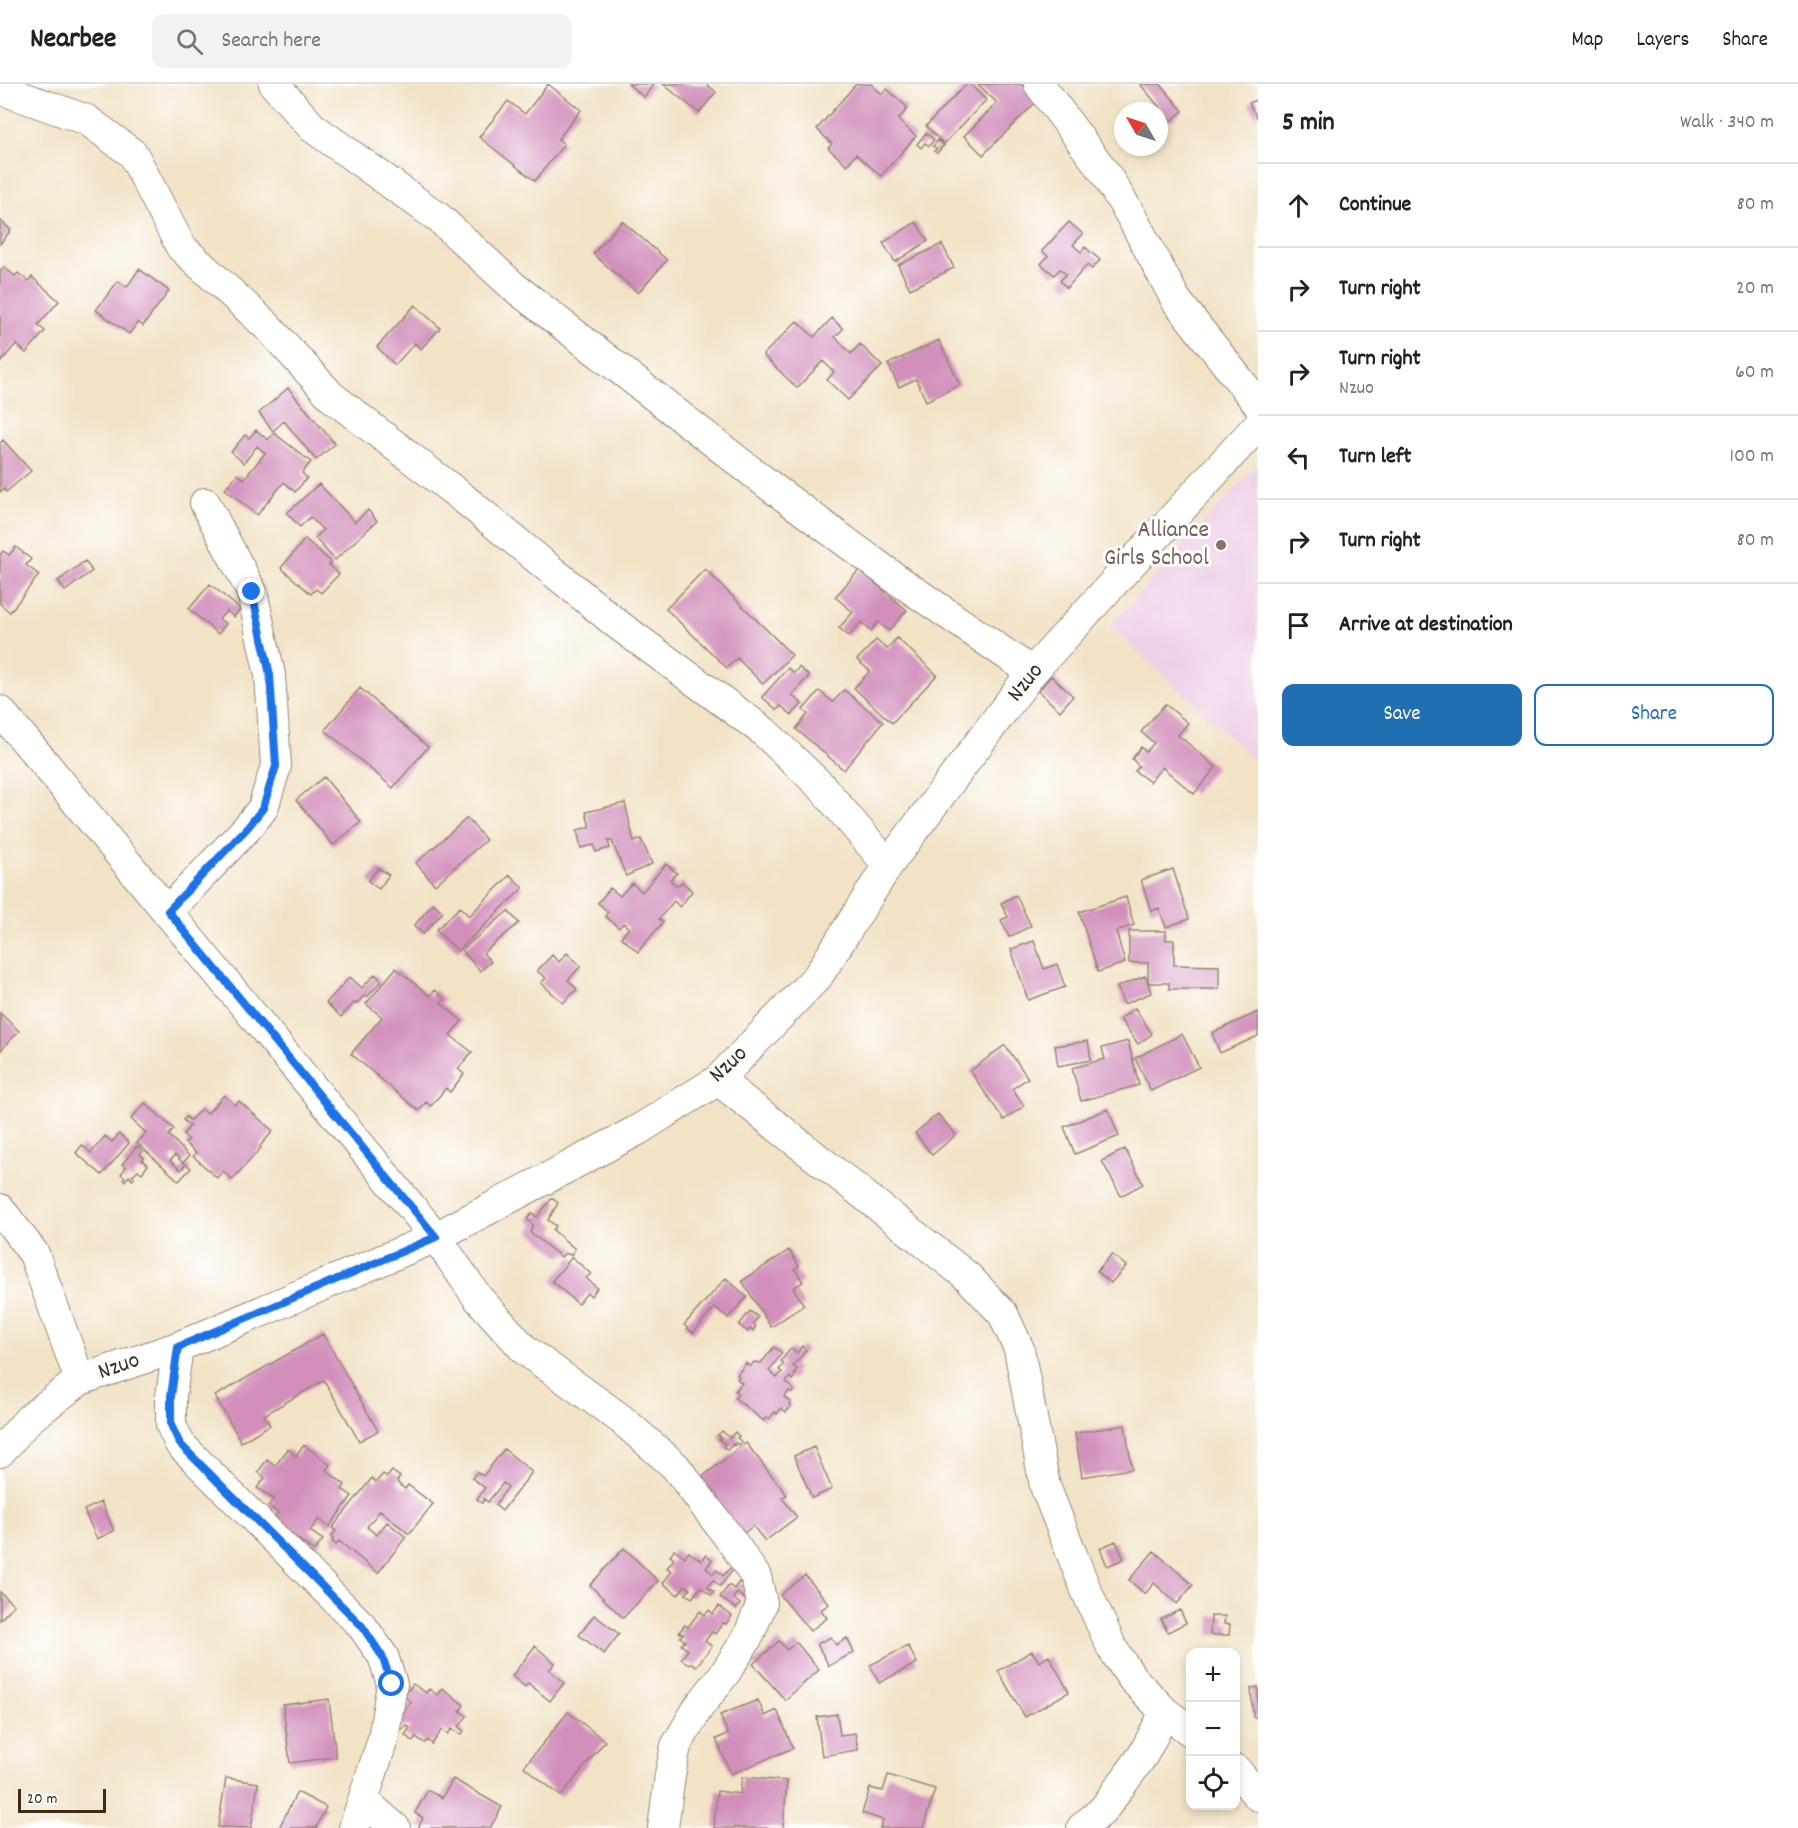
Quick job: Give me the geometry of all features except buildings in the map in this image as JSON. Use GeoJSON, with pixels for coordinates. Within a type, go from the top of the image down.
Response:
{"type":"FeatureCollection","features":[{"type":"Feature","properties":{"kind":"street"},"geometry":{"type":"LineString","coordinates":[[274,84],[312,128],[439,218],[514,286],[764,482],[895,578],[1032,672]]}},
{"type":"Feature","properties":{"kind":"street"},"geometry":{"type":"LineString","coordinates":[[1039,84],[1105,173],[1176,300],[1258,404]]}},
{"type":"Feature","properties":{"kind":"street"},"geometry":{"type":"LineString","coordinates":[[0,89],[87,120],[133,154],[181,247],[268,327],[332,397],[463,498],[617,624],[763,731],[821,786],[888,865]]}},
{"type":"Feature","properties":{"kind":"street","name":"Nzuo"},"geometry":{"type":"LineString","coordinates":[[0,1452],[29,1419],[80,1380],[178,1347],[436,1237],[638,1130],[718,1080],[818,976],[888,865],[1032,672],[1258,425]]}},
{"type":"Feature","properties":{"kind":"street"},"geometry":{"type":"LineString","coordinates":[[168,911],[248,827],[263,808],[276,766],[270,675],[252,592],[205,502]]}},
{"type":"Feature","properties":{"kind":"street"},"geometry":{"type":"LineString","coordinates":[[0,711],[436,1237],[478,1298],[525,1350],[621,1419],[675,1466],[756,1577],[762,1603],[749,1635],[725,1673],[698,1708],[676,1746],[663,1828]]}},
{"type":"Feature","properties":{"kind":"street"},"geometry":{"type":"LineString","coordinates":[[718,1080],[968,1277],[1003,1314],[1019,1348],[1045,1486],[1086,1590],[1112,1648],[1132,1678],[1165,1712],[1186,1727]]}},
{"type":"Feature","properties":{"kind":"street"},"geometry":{"type":"LineString","coordinates":[[0,1209],[34,1254],[80,1380]]}},
{"type":"Feature","properties":{"kind":"street"},"geometry":{"type":"LineString","coordinates":[[178,1347],[171,1396],[171,1425],[180,1444],[362,1626],[382,1656],[392,1684],[383,1739],[358,1814],[395,1828]]}},
{"type":"Feature","properties":{"kind":"street"},"geometry":{"type":"LineString","coordinates":[[1082,1828],[1103,1810],[1117,1792],[1143,1755],[1165,1712]]}},
{"type":"Feature","properties":{"kind":"street"},"geometry":{"type":"LineString","coordinates":[[1240,1775],[1258,1796]]}},
{"type":"Feature","properties":{"kind":"shaded area","name":"Alliance Girls School"},"geometry":{"type":"Polygon","coordinates":[[[1258,464],[1258,763],[1110,626],[1258,464]]]}},
{"type":"Feature","properties":{"kind":"place","name":"Alliance Girls School"},"geometry":{"type":"Point","coordinates":[1221,545]}},
{"type":"Feature","properties":{"kind":"route"},"geometry":{"type":"LineString","coordinates":[[252,592],[270,675],[276,766],[263,808],[248,827],[168,911],[436,1237],[178,1347],[171,1396],[171,1425],[180,1444],[362,1626],[382,1656],[392,1684]]}}]}
